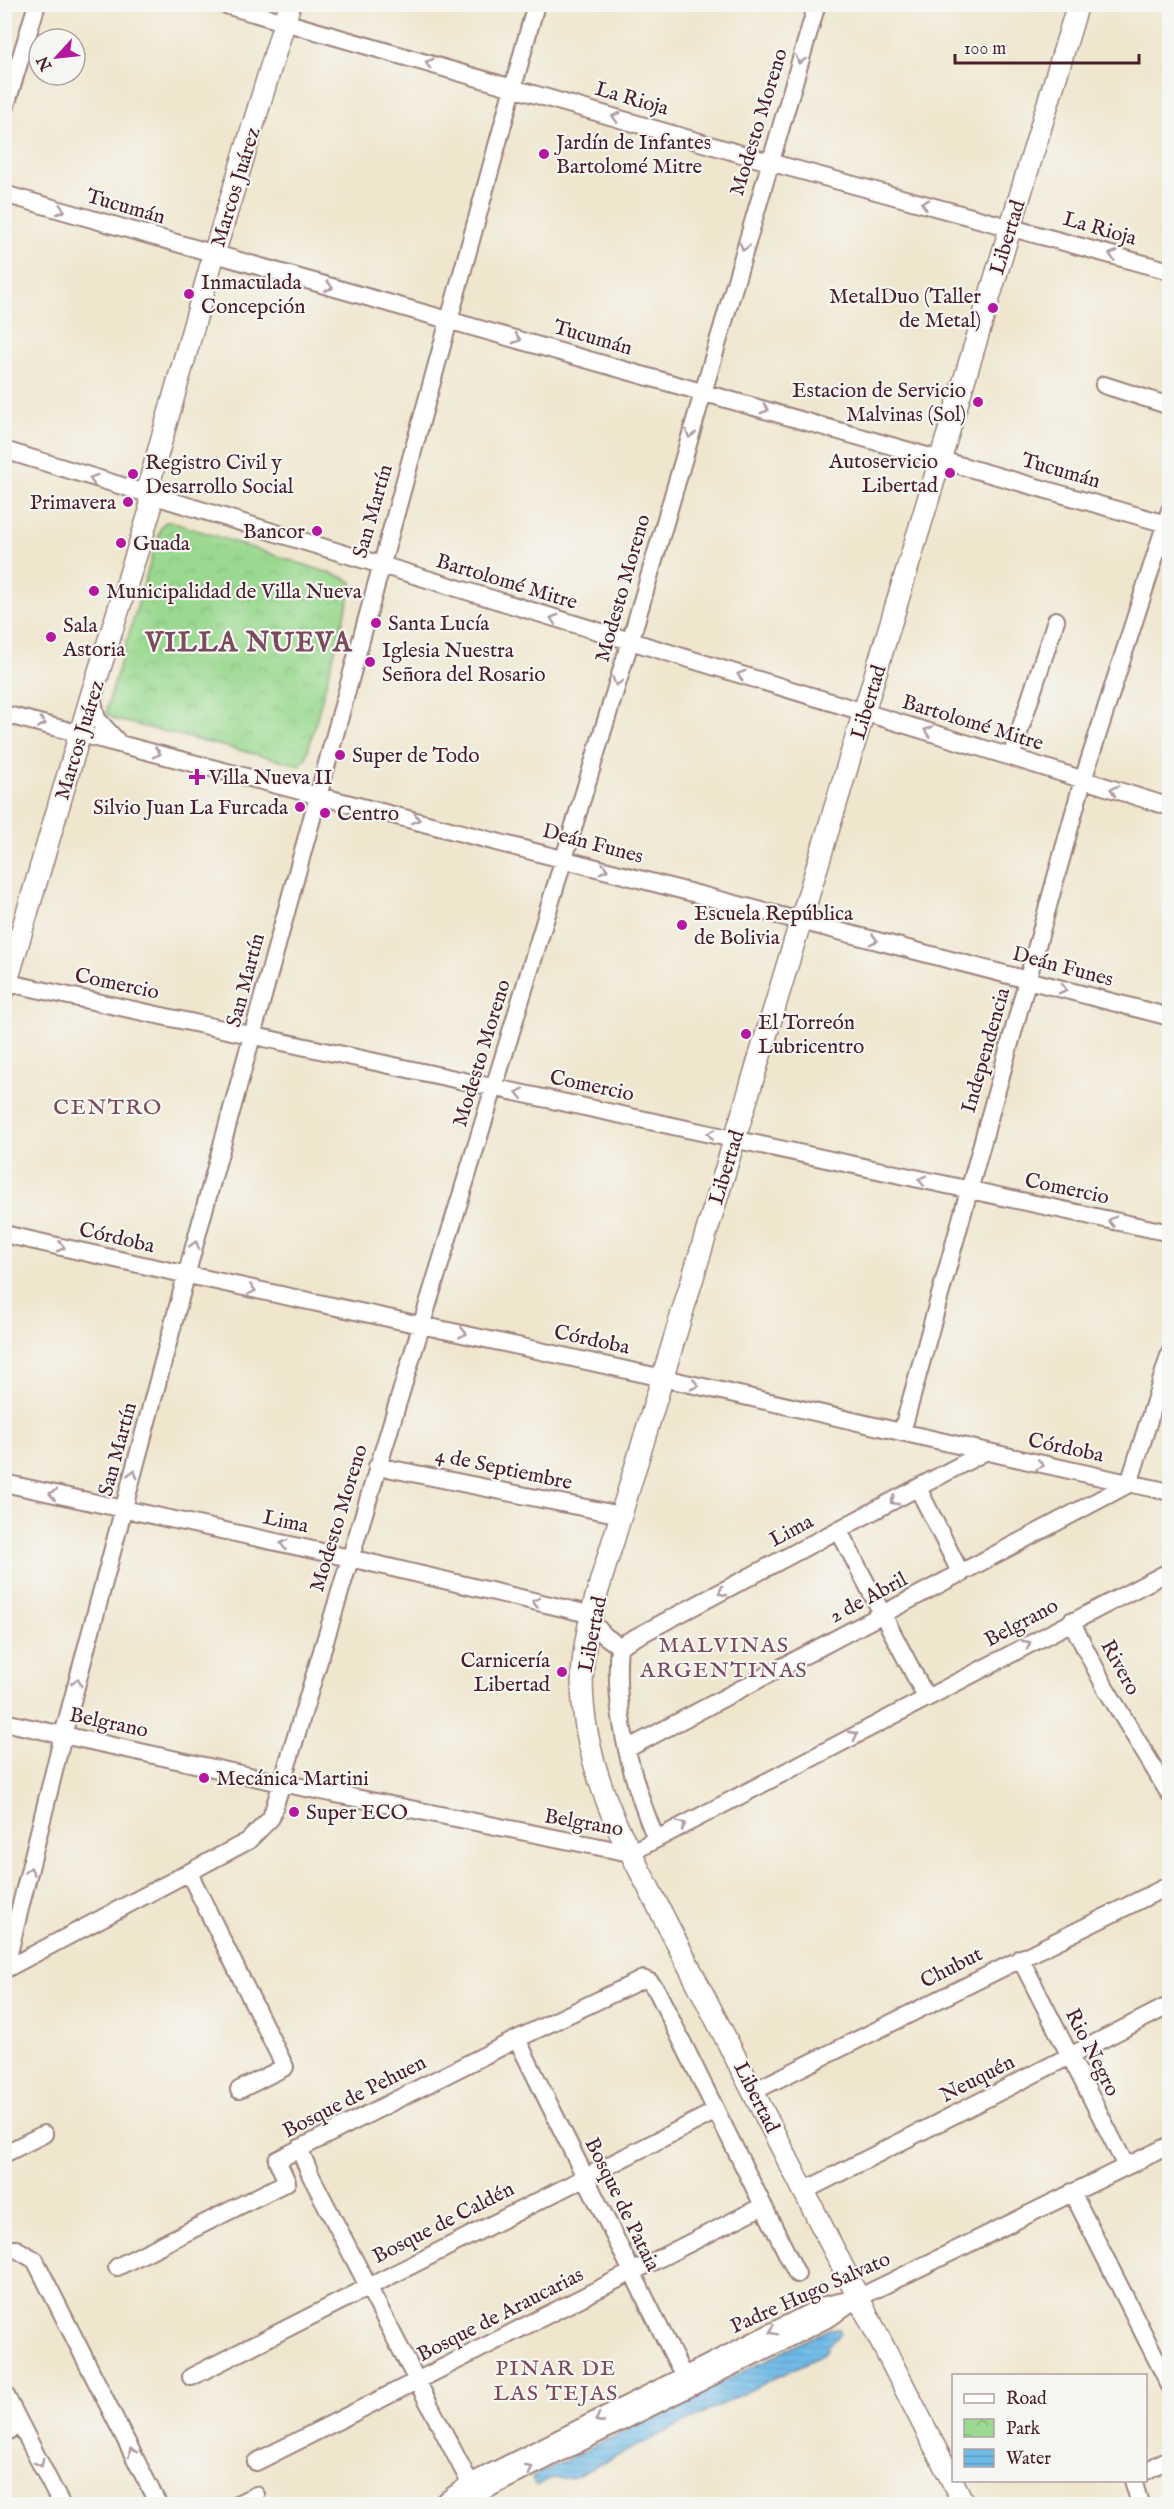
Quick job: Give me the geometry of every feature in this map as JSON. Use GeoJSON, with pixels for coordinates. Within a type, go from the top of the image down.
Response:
{"type":"FeatureCollection","features":[{"type":"Feature","properties":{"kind":"main road","name":"Libertad"},"geometry":{"type":"LineString","coordinates":[[952,2482],[754,2091],[630,1853],[603,1793],[586,1730],[583,1656],[621,1515],[1078,4]]}},
{"type":"Feature","properties":{"kind":"main road","name":"Marcos Juárez"},"geometry":{"type":"LineString","coordinates":[[5,985],[92,693],[150,511],[149,484],[214,254],[288,14]]}},
{"type":"Feature","properties":{"kind":"main road","name":"Libertad"},"geometry":{"type":"LineString","coordinates":[[952,2482],[964,2505]]}},
{"type":"Feature","properties":{"kind":"street"},"geometry":{"type":"LineString","coordinates":[[4,112],[36,4]]}},
{"type":"Feature","properties":{"kind":"street","name":"La Rioja"},"geometry":{"type":"LineString","coordinates":[[222,4],[288,14],[513,87],[769,162],[1170,271]]}},
{"type":"Feature","properties":{"kind":"street","name":"San Martín"},"geometry":{"type":"LineString","coordinates":[[5,1969],[63,1735],[186,1276],[254,1036],[380,567],[536,4]]}},
{"type":"Feature","properties":{"kind":"street","name":"Modesto Moreno"},"geometry":{"type":"LineString","coordinates":[[5,1969],[248,1841],[264,1828],[271,1818],[630,642],[817,4]]}},
{"type":"Feature","properties":{"kind":"street","name":"Tucumán"},"geometry":{"type":"LineString","coordinates":[[4,194],[941,459],[1168,519]]}},
{"type":"Feature","properties":{"kind":"street"},"geometry":{"type":"LineString","coordinates":[[1104,386],[1170,406]]}},
{"type":"Feature","properties":{"kind":"street","name":"Bartolomé Mitre"},"geometry":{"type":"LineString","coordinates":[[4,450],[1170,807]]}},
{"type":"Feature","properties":{"kind":"street","name":"Independencia"},"geometry":{"type":"LineString","coordinates":[[902,1432],[1083,780],[1168,519]]}},
{"type":"Feature","properties":{"kind":"street"},"geometry":{"type":"LineString","coordinates":[[1011,757],[1056,620]]}},
{"type":"Feature","properties":{"kind":"street"},"geometry":{"type":"LineString","coordinates":[[92,693],[97,719],[106,732],[121,743]]}},
{"type":"Feature","properties":{"kind":"street","name":"Deán Funes"},"geometry":{"type":"LineString","coordinates":[[4,714],[1170,1017]]}},
{"type":"Feature","properties":{"kind":"street","name":"Comercio"},"geometry":{"type":"LineString","coordinates":[[5,985],[494,1087],[1170,1233]]}},
{"type":"Feature","properties":{"kind":"street","name":"Córdoba"},"geometry":{"type":"LineString","coordinates":[[4,1234],[186,1276],[422,1324],[902,1432],[983,1453],[1170,1492]]}},
{"type":"Feature","properties":{"kind":"street"},"geometry":{"type":"LineString","coordinates":[[1129,1484],[1169,1353]]}},
{"type":"Feature","properties":{"kind":"street","name":"Lima"},"geometry":{"type":"LineString","coordinates":[[619,1646],[983,1453]]}},
{"type":"Feature","properties":{"kind":"street","name":"4 de Septiembre"},"geometry":{"type":"LineString","coordinates":[[377,1466],[621,1515]]}},
{"type":"Feature","properties":{"kind":"street","name":"Lima"},"geometry":{"type":"LineString","coordinates":[[4,1484],[350,1558],[592,1618]]}},
{"type":"Feature","properties":{"kind":"street","name":"2 de Abril"},"geometry":{"type":"LineString","coordinates":[[627,1749],[1129,1484]]}},
{"type":"Feature","properties":{"kind":"street"},"geometry":{"type":"LineString","coordinates":[[918,1488],[961,1574]]}},
{"type":"Feature","properties":{"kind":"street"},"geometry":{"type":"LineString","coordinates":[[839,1531],[926,1697]]}},
{"type":"Feature","properties":{"kind":"street","name":"Belgrano"},"geometry":{"type":"LineString","coordinates":[[4,1722],[281,1783],[630,1853],[1170,1570]]}},
{"type":"Feature","properties":{"kind":"street"},"geometry":{"type":"LineString","coordinates":[[592,1618],[619,1646],[617,1667],[627,1749],[636,1784],[656,1839]]}},
{"type":"Feature","properties":{"kind":"street","name":"Rivero"},"geometry":{"type":"LineString","coordinates":[[1071,1621],[1105,1687],[1170,1795]]}},
{"type":"Feature","properties":{"kind":"street"},"geometry":{"type":"LineString","coordinates":[[189,1873],[285,2067],[239,2090]]}},
{"type":"Feature","properties":{"kind":"street","name":"Chubut"},"geometry":{"type":"LineString","coordinates":[[754,2091],[1170,1885]]}},
{"type":"Feature","properties":{"kind":"street","name":"Rio Negro"},"geometry":{"type":"LineString","coordinates":[[1020,1958],[1126,2166]]}},
{"type":"Feature","properties":{"kind":"street","name":"Bosque de Pehuen"},"geometry":{"type":"LineString","coordinates":[[287,2182],[278,2160],[299,2148],[643,1979],[650,1982],[657,1991],[716,2111]]}},
{"type":"Feature","properties":{"kind":"street","name":"Neuquén"},"geometry":{"type":"LineString","coordinates":[[804,2191],[1170,2005]]}},
{"type":"Feature","properties":{"kind":"street","name":"Bosque de Pataia"},"geometry":{"type":"LineString","coordinates":[[517,2039],[686,2382]]}},
{"type":"Feature","properties":{"kind":"street"},"geometry":{"type":"LineString","coordinates":[[716,2111],[797,2274]]}},
{"type":"Feature","properties":{"kind":"street","name":"Bosque de Caldén"},"geometry":{"type":"LineString","coordinates":[[191,2377],[368,2285],[716,2111]]}},
{"type":"Feature","properties":{"kind":"street"},"geometry":{"type":"LineString","coordinates":[[4,2154],[44,2134]]}},
{"type":"Feature","properties":{"kind":"street"},"geometry":{"type":"LineString","coordinates":[[299,2148],[311,2176],[470,2483]]}},
{"type":"Feature","properties":{"kind":"street","name":"Padre Hugo Salvato"},"geometry":{"type":"LineString","coordinates":[[450,2504],[470,2483],[831,2317],[858,2298],[1126,2166],[1168,2149]]}},
{"type":"Feature","properties":{"kind":"street"},"geometry":{"type":"LineString","coordinates":[[117,2266],[287,2182],[311,2176]]}},
{"type":"Feature","properties":{"kind":"street"},"geometry":{"type":"LineString","coordinates":[[1072,2192],[1170,2386]]}},
{"type":"Feature","properties":{"kind":"street","name":"Bosque de Araucarias"},"geometry":{"type":"LineString","coordinates":[[256,2462],[763,2205]]}},
{"type":"Feature","properties":{"kind":"street"},"geometry":{"type":"LineString","coordinates":[[4,2249],[16,2249],[35,2260],[158,2505]]}},
{"type":"Feature","properties":{"kind":"street","name":"Padre Hugo Salvato"},"geometry":{"type":"LineString","coordinates":[[450,2504],[476,2495],[825,2305],[858,2298]]}},
{"type":"Feature","properties":{"kind":"street"},"geometry":{"type":"LineString","coordinates":[[4,2392],[61,2505]]}},
{"type":"Feature","properties":{"kind":"street"},"geometry":{"type":"LineString","coordinates":[[4,2433],[21,2425]]}},
{"type":"Feature","properties":{"kind":"street"},"geometry":{"type":"LineString","coordinates":[[1147,2470],[1170,2458]]}},
{"type":"Feature","properties":{"kind":"street"},"geometry":{"type":"LineString","coordinates":[[1133,2482],[1140,2505]]}},
{"type":"Feature","properties":{"kind":"street"},"geometry":{"type":"LineString","coordinates":[[237,2505],[256,2495]]}},
{"type":"Feature","properties":{"kind":"green space"},"geometry":{"type":"Polygon","coordinates":[[[166,522],[172,522],[352,582],[306,758],[300,765],[117,720],[107,715],[107,707],[161,527],[166,522]]]}},
{"type":"Feature","properties":{"kind":"water"},"geometry":{"type":"Polygon","coordinates":[[[829,2329],[839,2329],[841,2334],[818,2357],[572,2478],[551,2478],[536,2486],[532,2478],[536,2475],[829,2329]]]}},
{"type":"Feature","properties":{"kind":"place","name":"Jardín de Infantes Bartolomé Mitre"},"geometry":{"type":"Point","coordinates":[544,154]}},
{"type":"Feature","properties":{"kind":"place","name":"Inmaculada Concepción"},"geometry":{"type":"Point","coordinates":[189,294]}},
{"type":"Feature","properties":{"kind":"place","name":"MetalDuo (Taller de Metal)"},"geometry":{"type":"Point","coordinates":[993,308]}},
{"type":"Feature","properties":{"kind":"place","name":"Estacion de Servicio Malvinas (Sol)"},"geometry":{"type":"Point","coordinates":[978,402]}},
{"type":"Feature","properties":{"kind":"place","name":"Autoservicio Libertad"},"geometry":{"type":"Point","coordinates":[950,473]}},
{"type":"Feature","properties":{"kind":"place","name":"Registro Civil y Desarrollo Social"},"geometry":{"type":"Point","coordinates":[133,474]}},
{"type":"Feature","properties":{"kind":"place","name":"Primavera"},"geometry":{"type":"Point","coordinates":[128,502]}},
{"type":"Feature","properties":{"kind":"place","name":"Bancor"},"geometry":{"type":"Point","coordinates":[317,531]}},
{"type":"Feature","properties":{"kind":"place","name":"Guada"},"geometry":{"type":"Point","coordinates":[121,543]}},
{"type":"Feature","properties":{"kind":"place","name":"Municipalidad de Villa Nueva"},"geometry":{"type":"Point","coordinates":[94,591]}},
{"type":"Feature","properties":{"kind":"place","name":"Santa Lucía"},"geometry":{"type":"Point","coordinates":[376,623]}},
{"type":"Feature","properties":{"kind":"place","name":"Sala Astoria"},"geometry":{"type":"Point","coordinates":[51,637]}},
{"type":"Feature","properties":{"kind":"place","name":"Iglesia Nuestra Señora del Rosario"},"geometry":{"type":"Point","coordinates":[370,662]}},
{"type":"Feature","properties":{"kind":"place","name":"Super de Todo"},"geometry":{"type":"Point","coordinates":[340,755]}},
{"type":"Feature","properties":{"kind":"place","name":"Villa Nueva II"},"geometry":{"type":"Point","coordinates":[197,777]}},
{"type":"Feature","properties":{"kind":"place","name":"Silvio Juan La Furcada"},"geometry":{"type":"Point","coordinates":[300,807]}},
{"type":"Feature","properties":{"kind":"place","name":"Centro"},"geometry":{"type":"Point","coordinates":[325,813]}},
{"type":"Feature","properties":{"kind":"place","name":"Escuela República de Bolivia"},"geometry":{"type":"Point","coordinates":[682,925]}},
{"type":"Feature","properties":{"kind":"place","name":"El Torreón Lubricentro"},"geometry":{"type":"Point","coordinates":[746,1034]}},
{"type":"Feature","properties":{"kind":"place","name":"Carnicería Libertad"},"geometry":{"type":"Point","coordinates":[562,1672]}},
{"type":"Feature","properties":{"kind":"place","name":"Mecánica Martini"},"geometry":{"type":"Point","coordinates":[204,1778]}},
{"type":"Feature","properties":{"kind":"place","name":"Super ECO"},"geometry":{"type":"Point","coordinates":[294,1812]}},
{"type":"Feature","properties":{"kind":"district","name":"VILLA NUEVA"},"geometry":{"type":"Point","coordinates":[249,642]}},
{"type":"Feature","properties":{"kind":"district","name":"CENTRO"},"geometry":{"type":"Point","coordinates":[108,1106]}},
{"type":"Feature","properties":{"kind":"district","name":"MALVINAS ARGENTINAS"},"geometry":{"type":"Point","coordinates":[724,1656]}},
{"type":"Feature","properties":{"kind":"district","name":"PINAR DE LAS TEJAS"},"geometry":{"type":"Point","coordinates":[556,2380]}}]}
